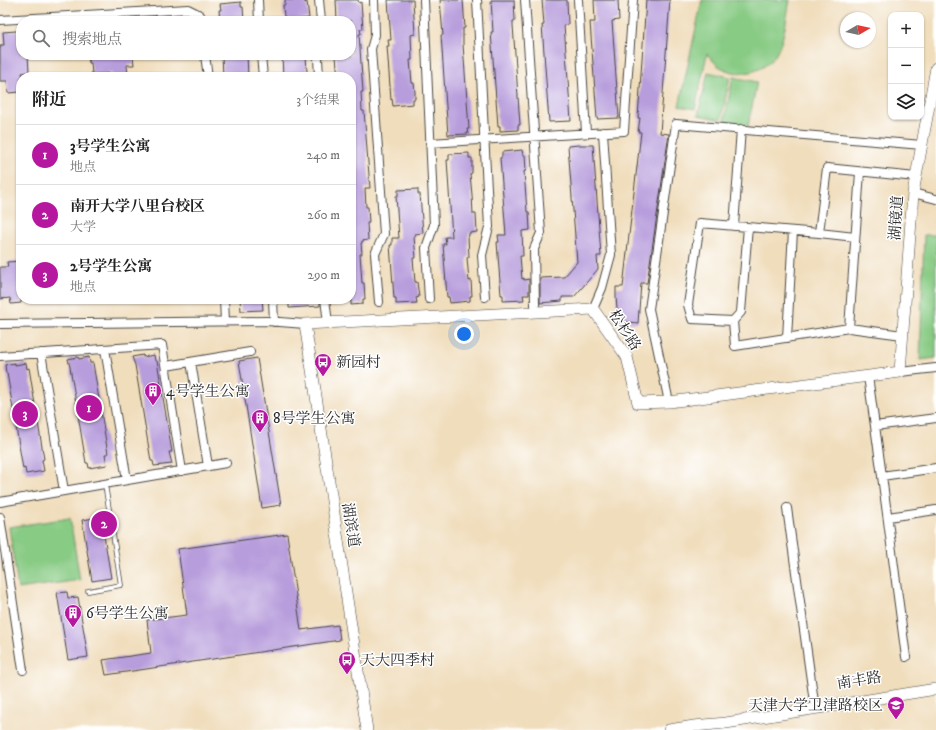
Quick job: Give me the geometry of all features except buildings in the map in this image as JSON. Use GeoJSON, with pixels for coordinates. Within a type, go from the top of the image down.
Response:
{"type":"FeatureCollection","features":[{"type":"Feature","properties":{"kind":"street"},"geometry":{"type":"LineString","coordinates":[[258,0],[259,16]]}},
{"type":"Feature","properties":{"kind":"street"},"geometry":{"type":"LineString","coordinates":[[319,0],[321,16]]}},
{"type":"Feature","properties":{"kind":"street"},"geometry":{"type":"LineString","coordinates":[[374,0],[375,35],[371,49],[384,234],[375,254],[378,302]]}},
{"type":"Feature","properties":{"kind":"street"},"geometry":{"type":"LineString","coordinates":[[424,0],[434,225],[426,248],[429,299]]}},
{"type":"Feature","properties":{"kind":"street"},"geometry":{"type":"LineString","coordinates":[[477,0],[489,227],[482,255],[485,297]]}},
{"type":"Feature","properties":{"kind":"street"},"geometry":{"type":"LineString","coordinates":[[525,0],[541,233],[534,250],[535,305]]}},
{"type":"Feature","properties":{"kind":"street"},"geometry":{"type":"LineString","coordinates":[[578,0],[586,133]]}},
{"type":"Feature","properties":{"kind":"street"},"geometry":{"type":"LineString","coordinates":[[430,142],[624,131],[633,0]]}},
{"type":"Feature","properties":{"kind":"street"},"geometry":{"type":"LineString","coordinates":[[68,16],[188,9],[200,16]]}},
{"type":"Feature","properties":{"kind":"street"},"geometry":{"type":"LineString","coordinates":[[0,20],[16,19]]}},
{"type":"Feature","properties":{"kind":"street"},"geometry":{"type":"LineString","coordinates":[[206,60],[207,72]]}},
{"type":"Feature","properties":{"kind":"street"},"geometry":{"type":"LineString","coordinates":[[261,60],[263,72]]}},
{"type":"Feature","properties":{"kind":"street"},"geometry":{"type":"LineString","coordinates":[[318,60],[319,72]]}},
{"type":"Feature","properties":{"kind":"street","name":"湖镜道"},"geometry":{"type":"LineString","coordinates":[[900,372],[913,193],[936,68]]}},
{"type":"Feature","properties":{"kind":"street"},"geometry":{"type":"LineString","coordinates":[[669,402],[649,309],[676,124],[922,145]]}},
{"type":"Feature","properties":{"kind":"street"},"geometry":{"type":"LineString","coordinates":[[734,226],[741,129]]}},
{"type":"Feature","properties":{"kind":"street"},"geometry":{"type":"LineString","coordinates":[[593,309],[602,288],[611,255],[603,132]]}},
{"type":"Feature","properties":{"kind":"street"},"geometry":{"type":"LineString","coordinates":[[819,233],[827,168],[916,177]]}},
{"type":"Feature","properties":{"kind":"street"},"geometry":{"type":"LineString","coordinates":[[849,328],[860,172]]}},
{"type":"Feature","properties":{"kind":"street"},"geometry":{"type":"LineString","coordinates":[[913,193],[936,199]]}},
{"type":"Feature","properties":{"kind":"street"},"geometry":{"type":"LineString","coordinates":[[733,321],[692,319],[688,305],[700,223],[855,236]]}},
{"type":"Feature","properties":{"kind":"street"},"geometry":{"type":"LineString","coordinates":[[748,227],[741,312],[733,321],[735,346],[849,328],[903,335]]}},
{"type":"Feature","properties":{"kind":"street"},"geometry":{"type":"LineString","coordinates":[[787,338],[794,231]]}},
{"type":"Feature","properties":{"kind":"street"},"geometry":{"type":"LineString","coordinates":[[224,304],[225,322]]}},
{"type":"Feature","properties":{"kind":"street"},"geometry":{"type":"LineString","coordinates":[[273,304],[274,322]]}},
{"type":"Feature","properties":{"kind":"street"},"geometry":{"type":"LineString","coordinates":[[326,304],[328,323]]}},
{"type":"Feature","properties":{"kind":"street","name":"松杉路"},"geometry":{"type":"LineString","coordinates":[[305,324],[593,309],[627,357],[638,403],[669,402],[936,368]]}},
{"type":"Feature","properties":{"kind":"street"},"geometry":{"type":"LineString","coordinates":[[0,324],[225,322],[274,322],[305,324]]}},
{"type":"Feature","properties":{"kind":"street","name":"湖滨道"},"geometry":{"type":"LineString","coordinates":[[305,324],[367,730]]}},
{"type":"Feature","properties":{"kind":"street"},"geometry":{"type":"LineString","coordinates":[[0,356],[162,345],[182,471]]}},
{"type":"Feature","properties":{"kind":"street"},"geometry":{"type":"LineString","coordinates":[[105,349],[127,480]]}},
{"type":"Feature","properties":{"kind":"street"},"geometry":{"type":"LineString","coordinates":[[166,366],[250,352]]}},
{"type":"Feature","properties":{"kind":"street"},"geometry":{"type":"LineString","coordinates":[[40,353],[64,491]]}},
{"type":"Feature","properties":{"kind":"street"},"geometry":{"type":"LineString","coordinates":[[191,362],[208,466]]}},
{"type":"Feature","properties":{"kind":"street"},"geometry":{"type":"LineString","coordinates":[[868,376],[906,657]]}},
{"type":"Feature","properties":{"kind":"street"},"geometry":{"type":"LineString","coordinates":[[875,426],[936,418]]}},
{"type":"Feature","properties":{"kind":"street"},"geometry":{"type":"LineString","coordinates":[[0,502],[226,463]]}},
{"type":"Feature","properties":{"kind":"street"},"geometry":{"type":"LineString","coordinates":[[882,476],[936,468]]}},
{"type":"Feature","properties":{"kind":"street"},"geometry":{"type":"LineString","coordinates":[[787,508],[815,706]]}},
{"type":"Feature","properties":{"kind":"street"},"geometry":{"type":"LineString","coordinates":[[888,517],[936,510]]}},
{"type":"Feature","properties":{"kind":"street"},"geometry":{"type":"LineString","coordinates":[[0,517],[23,670]]}},
{"type":"Feature","properties":{"kind":"street","name":"南丰路"},"geometry":{"type":"LineString","coordinates":[[815,706],[936,683]]}},
{"type":"Feature","properties":{"kind":"street","name":"南丰路"},"geometry":{"type":"LineString","coordinates":[[669,730],[694,726],[719,719],[936,689]]}},
{"type":"Feature","properties":{"kind":"lane"},"geometry":{"type":"LineString","coordinates":[[88,591],[121,585],[105,484]]}},
{"type":"Feature","properties":{"kind":"green space"},"geometry":{"type":"Polygon","coordinates":[[[702,0],[790,0],[779,48],[775,56],[762,68],[746,73],[728,71],[720,67],[707,54],[695,109],[679,106],[702,0]]]}},
{"type":"Feature","properties":{"kind":"green space"},"geometry":{"type":"Polygon","coordinates":[[[708,72],[730,77],[721,120],[698,115],[708,72]]]}},
{"type":"Feature","properties":{"kind":"green space"},"geometry":{"type":"Polygon","coordinates":[[[733,77],[757,82],[748,126],[724,121],[733,77]]]}},
{"type":"Feature","properties":{"kind":"green space"},"geometry":{"type":"Polygon","coordinates":[[[924,235],[936,235],[936,358],[920,360],[924,235]]]}},
{"type":"Feature","properties":{"kind":"green space"},"geometry":{"type":"Polygon","coordinates":[[[70,518],[80,580],[18,589],[9,527],[70,518]]]}},
{"type":"Feature","properties":{"kind":"place","name":"新园村"},"geometry":{"type":"Point","coordinates":[323,377]}},
{"type":"Feature","properties":{"kind":"place","name":"4号学生公寓"},"geometry":{"type":"Point","coordinates":[153,406]}},
{"type":"Feature","properties":{"kind":"place","name":"3号学生公寓"},"geometry":{"type":"Point","coordinates":[89,408]}},
{"type":"Feature","properties":{"kind":"place","name":"2号学生公寓"},"geometry":{"type":"Point","coordinates":[25,414]}},
{"type":"Feature","properties":{"kind":"place","name":"8号学生公寓"},"geometry":{"type":"Point","coordinates":[260,433]}},
{"type":"Feature","properties":{"kind":"place","name":"南开大学八里台校区"},"geometry":{"type":"Point","coordinates":[104,524]}},
{"type":"Feature","properties":{"kind":"place","name":"6号学生公寓"},"geometry":{"type":"Point","coordinates":[73,628]}},
{"type":"Feature","properties":{"kind":"place","name":"天大四季村"},"geometry":{"type":"Point","coordinates":[347,675]}},
{"type":"Feature","properties":{"kind":"place","name":"天津大学卫津路校区"},"geometry":{"type":"Point","coordinates":[896,720]}}]}
